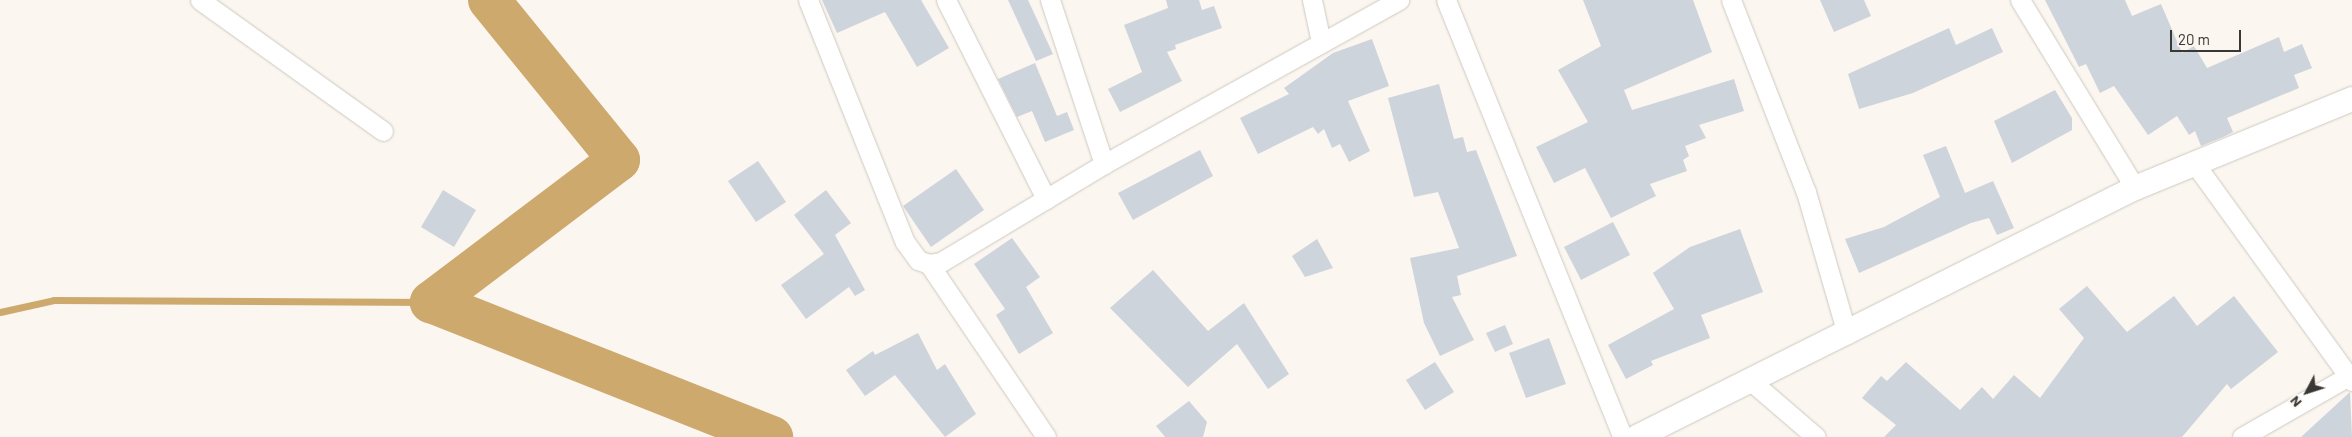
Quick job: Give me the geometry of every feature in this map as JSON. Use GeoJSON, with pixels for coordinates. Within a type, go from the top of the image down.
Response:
{"type":"FeatureCollection","features":[{"type":"Feature","properties":{"kind":"street"},"geometry":{"type":"LineString","coordinates":[[200,0],[384,131]]}},
{"type":"Feature","properties":{"kind":"street"},"geometry":{"type":"LineString","coordinates":[[808,0],[905,242],[918,260],[930,264],[941,262],[1104,164],[1399,0]]}},
{"type":"Feature","properties":{"kind":"street"},"geometry":{"type":"LineString","coordinates":[[946,0],[1046,199]]}},
{"type":"Feature","properties":{"kind":"street"},"geometry":{"type":"LineString","coordinates":[[1050,0],[1104,164]]}},
{"type":"Feature","properties":{"kind":"street"},"geometry":{"type":"LineString","coordinates":[[1312,0],[1321,42]]}},
{"type":"Feature","properties":{"kind":"street"},"geometry":{"type":"LineString","coordinates":[[1446,0],[1623,437]]}},
{"type":"Feature","properties":{"kind":"street"},"geometry":{"type":"LineString","coordinates":[[1731,0],[1806,192],[1847,334]]}},
{"type":"Feature","properties":{"kind":"street"},"geometry":{"type":"LineString","coordinates":[[2020,0],[2135,188]]}},
{"type":"Feature","properties":{"kind":"street"},"geometry":{"type":"LineString","coordinates":[[1637,437],[1752,382],[2135,188],[2352,100]]}},
{"type":"Feature","properties":{"kind":"street"},"geometry":{"type":"LineString","coordinates":[[2195,164],[2350,377],[2242,437]]}},
{"type":"Feature","properties":{"kind":"street"},"geometry":{"type":"LineString","coordinates":[[930,264],[1046,437]]}},
{"type":"Feature","properties":{"kind":"street"},"geometry":{"type":"LineString","coordinates":[[1752,382],[1816,437]]}},
{"type":"Feature","properties":{"kind":"building"},"geometry":{"type":"Polygon","coordinates":[[[822,0],[921,0],[949,48],[917,67],[885,12],[837,33],[822,0]]]}},
{"type":"Feature","properties":{"kind":"building"},"geometry":{"type":"Polygon","coordinates":[[[1008,0],[1028,0],[1053,54],[1036,61],[1008,0]]]}},
{"type":"Feature","properties":{"kind":"building"},"geometry":{"type":"Polygon","coordinates":[[[1166,0],[1199,0],[1202,10],[1214,6],[1222,28],[1175,45],[1176,49],[1167,52],[1182,81],[1120,112],[1108,89],[1142,72],[1124,25],[1168,8],[1166,0]]]}},
{"type":"Feature","properties":{"kind":"building"},"geometry":{"type":"Polygon","coordinates":[[[1583,0],[1693,0],[1712,52],[1624,90],[1632,110],[1734,79],[1744,111],[1699,125],[1706,138],[1685,146],[1689,156],[1683,160],[1687,171],[1650,184],[1656,196],[1611,218],[1585,168],[1554,183],[1536,147],[1588,122],[1558,70],[1601,46],[1583,0]]]}},
{"type":"Feature","properties":{"kind":"building"},"geometry":{"type":"Polygon","coordinates":[[[1820,0],[1864,0],[1871,16],[1834,32],[1820,0]]]}},
{"type":"Feature","properties":{"kind":"building"},"geometry":{"type":"Polygon","coordinates":[[[2045,0],[2125,0],[2132,16],[2161,4],[2182,53],[2194,46],[2207,68],[2279,37],[2284,52],[2302,44],[2312,68],[2294,75],[2299,88],[2227,118],[2233,132],[2201,146],[2195,131],[2189,135],[2177,116],[2148,135],[2114,86],[2100,93],[2086,64],[2079,67],[2045,0]]]}},
{"type":"Feature","properties":{"kind":"building"},"geometry":{"type":"Polygon","coordinates":[[[1949,28],[1956,45],[1992,28],[2003,52],[1913,93],[1859,109],[1848,74],[1949,28]]]}},
{"type":"Feature","properties":{"kind":"building"},"geometry":{"type":"Polygon","coordinates":[[[1372,39],[1389,86],[1348,101],[1370,151],[1349,162],[1340,144],[1332,148],[1324,129],[1318,134],[1313,127],[1258,154],[1240,118],[1289,94],[1284,88],[1333,53],[1372,39]]]}},
{"type":"Feature","properties":{"kind":"building"},"geometry":{"type":"Polygon","coordinates":[[[1035,63],[1057,116],[1067,112],[1074,130],[1045,142],[1032,111],[1017,117],[998,79],[1035,63]]]}},
{"type":"Feature","properties":{"kind":"building"},"geometry":{"type":"Polygon","coordinates":[[[1439,84],[1454,139],[1463,137],[1467,152],[1476,150],[1517,256],[1457,276],[1461,295],[1452,297],[1474,340],[1440,356],[1424,323],[1410,258],[1459,248],[1438,192],[1414,197],[1388,98],[1439,84]]]}},
{"type":"Feature","properties":{"kind":"building"},"geometry":{"type":"Polygon","coordinates":[[[2055,90],[2072,118],[2072,130],[2012,163],[1994,121],[2055,90]]]}},
{"type":"Feature","properties":{"kind":"building"},"geometry":{"type":"Polygon","coordinates":[[[1946,146],[1965,193],[1993,181],[2014,228],[1997,235],[1989,218],[1971,223],[1859,273],[1845,239],[1884,227],[1940,197],[1923,155],[1946,146]]]}},
{"type":"Feature","properties":{"kind":"building"},"geometry":{"type":"Polygon","coordinates":[[[1200,150],[1213,176],[1133,220],[1118,193],[1200,150]]]}},
{"type":"Feature","properties":{"kind":"building"},"geometry":{"type":"Polygon","coordinates":[[[758,161],[786,202],[756,222],[728,181],[758,161]]]}},
{"type":"Feature","properties":{"kind":"building"},"geometry":{"type":"Polygon","coordinates":[[[956,169],[984,210],[931,247],[903,206],[956,169]]]}},
{"type":"Feature","properties":{"kind":"building"},"geometry":{"type":"Polygon","coordinates":[[[443,190],[476,210],[454,247],[421,227],[443,190]]]}},
{"type":"Feature","properties":{"kind":"building"},"geometry":{"type":"Polygon","coordinates":[[[826,190],[851,223],[835,235],[865,290],[855,296],[849,287],[806,319],[781,285],[824,254],[794,215],[826,190]]]}},
{"type":"Feature","properties":{"kind":"building"},"geometry":{"type":"Polygon","coordinates":[[[1613,222],[1630,255],[1581,280],[1564,247],[1613,222]]]}},
{"type":"Feature","properties":{"kind":"building"},"geometry":{"type":"Polygon","coordinates":[[[1740,229],[1763,292],[1701,315],[1710,338],[1651,361],[1653,365],[1626,379],[1608,345],[1674,309],[1653,273],[1690,247],[1740,229]]]}},
{"type":"Feature","properties":{"kind":"building"},"geometry":{"type":"Polygon","coordinates":[[[1012,238],[1040,277],[1026,287],[1053,333],[1019,354],[996,315],[1005,309],[974,264],[1012,238]]]}},
{"type":"Feature","properties":{"kind":"building"},"geometry":{"type":"Polygon","coordinates":[[[1317,239],[1333,268],[1305,277],[1292,256],[1317,239]]]}},
{"type":"Feature","properties":{"kind":"building"},"geometry":{"type":"Polygon","coordinates":[[[1153,270],[1208,331],[1244,303],[1289,374],[1268,389],[1237,344],[1188,387],[1110,308],[1153,270]]]}},
{"type":"Feature","properties":{"kind":"building"},"geometry":{"type":"Polygon","coordinates":[[[2087,286],[2127,332],[2174,296],[2197,326],[2234,296],[2278,352],[2231,389],[2227,384],[2182,437],[1884,437],[1896,425],[1862,398],[1881,376],[1887,381],[1906,362],[1960,410],[1982,387],[1993,399],[2014,375],[2040,398],[2084,338],[2059,309],[2087,286]]]}},
{"type":"Feature","properties":{"kind":"building"},"geometry":{"type":"Polygon","coordinates":[[[1505,325],[1513,344],[1495,352],[1486,333],[1505,325]]]}},
{"type":"Feature","properties":{"kind":"building"},"geometry":{"type":"Polygon","coordinates":[[[918,333],[937,370],[945,364],[976,414],[945,437],[895,375],[865,396],[846,370],[873,351],[875,355],[918,333]]]}},
{"type":"Feature","properties":{"kind":"building"},"geometry":{"type":"Polygon","coordinates":[[[1549,338],[1566,384],[1526,398],[1509,353],[1549,338]]]}},
{"type":"Feature","properties":{"kind":"building"},"geometry":{"type":"Polygon","coordinates":[[[1435,362],[1454,392],[1425,410],[1406,380],[1435,362]]]}},
{"type":"Feature","properties":{"kind":"building"},"geometry":{"type":"Polygon","coordinates":[[[2350,392],[2352,437],[2301,437],[2350,392]]]}},
{"type":"Feature","properties":{"kind":"building"},"geometry":{"type":"Polygon","coordinates":[[[1189,401],[1207,422],[1203,437],[1165,437],[1156,426],[1189,401]]]}},
{"type":"Feature","properties":{"kind":"waterway"},"geometry":{"type":"LineString","coordinates":[[489,0],[619,160],[431,302],[772,437]]}},
{"type":"Feature","properties":{"kind":"waterway"},"geometry":{"type":"LineString","coordinates":[[0,312],[54,300],[431,302]]}}]}
